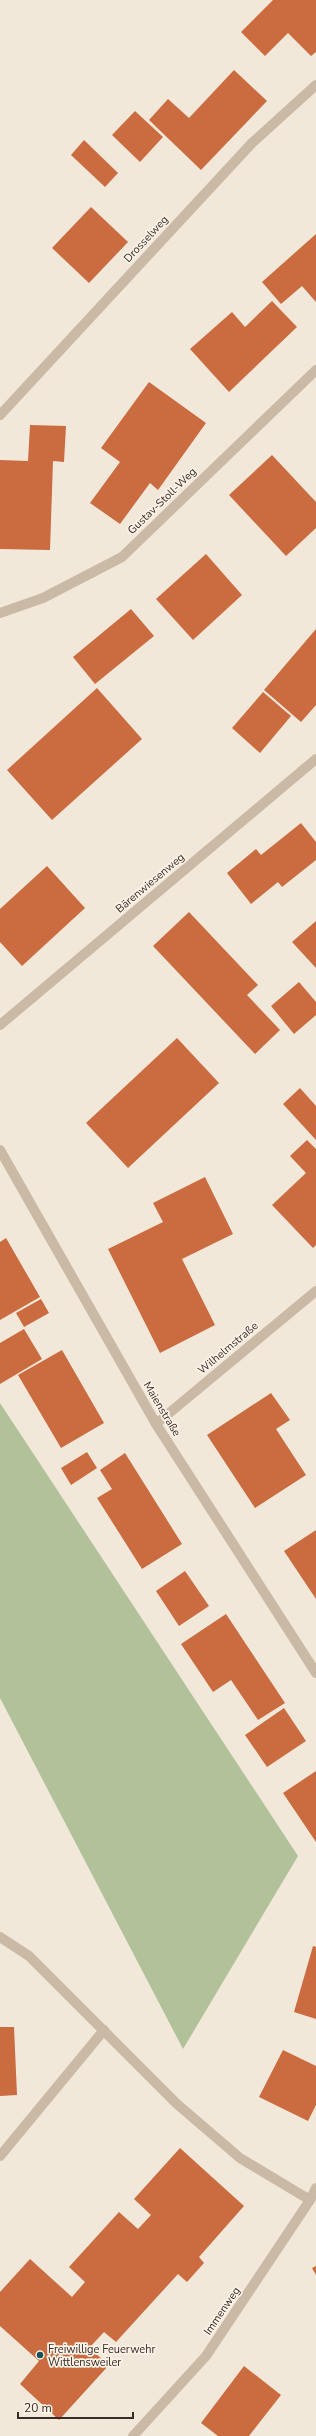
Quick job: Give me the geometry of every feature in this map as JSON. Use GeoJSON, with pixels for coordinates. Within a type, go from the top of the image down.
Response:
{"type":"FeatureCollection","features":[{"type":"Feature","properties":{"kind":"street","name":"Drosselweg"},"geometry":{"type":"LineString","coordinates":[[0,415],[252,143],[316,85]]}},
{"type":"Feature","properties":{"kind":"street","name":"Gustav-Stoll-Weg"},"geometry":{"type":"LineString","coordinates":[[0,613],[44,598],[122,557],[316,370]]}},
{"type":"Feature","properties":{"kind":"street","name":"Bärenwiesenweg"},"geometry":{"type":"LineString","coordinates":[[0,1025],[316,759]]}},
{"type":"Feature","properties":{"kind":"street","name":"Maienstraße"},"geometry":{"type":"LineString","coordinates":[[0,1150],[156,1424],[316,1673]]}},
{"type":"Feature","properties":{"kind":"street","name":"Wilhelmstraße"},"geometry":{"type":"LineString","coordinates":[[156,1424],[316,1291]]}},
{"type":"Feature","properties":{"kind":"street"},"geometry":{"type":"LineString","coordinates":[[0,1937],[29,1956],[177,2104],[240,2158],[310,2200]]}},
{"type":"Feature","properties":{"kind":"street"},"geometry":{"type":"LineString","coordinates":[[0,2156],[104,2030]]}},
{"type":"Feature","properties":{"kind":"street","name":"Immenweg"},"geometry":{"type":"LineString","coordinates":[[133,2436],[206,2356],[310,2200],[316,2188]]}},
{"type":"Feature","properties":{"kind":"green space"},"geometry":{"type":"Polygon","coordinates":[[[0,1403],[298,1856],[183,2049],[0,1698],[0,1403]]]}},
{"type":"Feature","properties":{"kind":"building"},"geometry":{"type":"Polygon","coordinates":[[[273,0],[316,0],[316,52],[311,56],[288,33],[265,56],[241,32],[273,0]]]}},
{"type":"Feature","properties":{"kind":"building"},"geometry":{"type":"Polygon","coordinates":[[[234,70],[267,101],[201,170],[149,120],[168,99],[189,118],[234,70]]]}},
{"type":"Feature","properties":{"kind":"building"},"geometry":{"type":"Polygon","coordinates":[[[135,111],[163,137],[140,162],[112,135],[135,111]]]}},
{"type":"Feature","properties":{"kind":"building"},"geometry":{"type":"Polygon","coordinates":[[[84,140],[118,173],[105,187],[71,155],[84,140]]]}},
{"type":"Feature","properties":{"kind":"building"},"geometry":{"type":"Polygon","coordinates":[[[91,207],[128,242],[89,283],[52,248],[91,207]]]}},
{"type":"Feature","properties":{"kind":"building"},"geometry":{"type":"Polygon","coordinates":[[[316,234],[316,302],[302,286],[281,304],[262,282],[316,234]]]}},
{"type":"Feature","properties":{"kind":"building"},"geometry":{"type":"Polygon","coordinates":[[[272,301],[297,327],[229,392],[190,349],[232,312],[245,327],[272,301]]]}},
{"type":"Feature","properties":{"kind":"building"},"geometry":{"type":"Polygon","coordinates":[[[149,382],[206,423],[158,490],[150,483],[120,524],[90,503],[120,462],[101,448],[149,382]]]}},
{"type":"Feature","properties":{"kind":"building"},"geometry":{"type":"Polygon","coordinates":[[[30,425],[66,426],[64,462],[53,461],[50,550],[0,549],[0,460],[28,461],[30,425]]]}},
{"type":"Feature","properties":{"kind":"building"},"geometry":{"type":"Polygon","coordinates":[[[272,455],[316,502],[316,528],[286,556],[229,495],[272,455]]]}},
{"type":"Feature","properties":{"kind":"building"},"geometry":{"type":"Polygon","coordinates":[[[206,554],[242,595],[193,640],[156,599],[206,554]]]}},
{"type":"Feature","properties":{"kind":"building"},"geometry":{"type":"Polygon","coordinates":[[[131,609],[154,636],[95,684],[73,657],[131,609]]]}},
{"type":"Feature","properties":{"kind":"building"},"geometry":{"type":"Polygon","coordinates":[[[316,629],[316,705],[301,722],[264,690],[316,629]]]}},
{"type":"Feature","properties":{"kind":"building"},"geometry":{"type":"Polygon","coordinates":[[[97,688],[142,739],[52,820],[7,770],[97,688]]]}},
{"type":"Feature","properties":{"kind":"building"},"geometry":{"type":"Polygon","coordinates":[[[263,692],[291,716],[260,753],[232,728],[263,692]]]}},
{"type":"Feature","properties":{"kind":"building"},"geometry":{"type":"Polygon","coordinates":[[[301,823],[316,842],[316,860],[282,887],[278,882],[251,904],[227,873],[256,849],[261,855],[301,823]]]}},
{"type":"Feature","properties":{"kind":"building"},"geometry":{"type":"Polygon","coordinates":[[[47,866],[85,908],[22,966],[0,942],[0,909],[47,866]]]}},
{"type":"Feature","properties":{"kind":"building"},"geometry":{"type":"Polygon","coordinates":[[[189,912],[258,985],[247,995],[280,1030],[255,1054],[153,946],[189,912]]]}},
{"type":"Feature","properties":{"kind":"building"},"geometry":{"type":"Polygon","coordinates":[[[316,921],[316,968],[292,942],[316,921]]]}},
{"type":"Feature","properties":{"kind":"building"},"geometry":{"type":"Polygon","coordinates":[[[299,982],[316,1002],[316,1015],[294,1034],[271,1006],[299,982]]]}},
{"type":"Feature","properties":{"kind":"building"},"geometry":{"type":"Polygon","coordinates":[[[177,1038],[219,1083],[128,1168],[86,1123],[177,1038]]]}},
{"type":"Feature","properties":{"kind":"building"},"geometry":{"type":"Polygon","coordinates":[[[300,1088],[316,1106],[316,1140],[283,1104],[300,1088]]]}},
{"type":"Feature","properties":{"kind":"building"},"geometry":{"type":"Polygon","coordinates":[[[307,1140],[316,1149],[316,1245],[313,1248],[272,1205],[306,1173],[290,1156],[307,1140]]]}},
{"type":"Feature","properties":{"kind":"building"},"geometry":{"type":"Polygon","coordinates":[[[205,1177],[233,1234],[182,1259],[215,1325],[160,1353],[108,1249],[163,1222],[153,1203],[205,1177]]]}},
{"type":"Feature","properties":{"kind":"building"},"geometry":{"type":"Polygon","coordinates":[[[6,1238],[40,1297],[0,1320],[0,1242],[6,1238]]]}},
{"type":"Feature","properties":{"kind":"building"},"geometry":{"type":"Polygon","coordinates":[[[41,1299],[49,1313],[24,1327],[16,1313],[41,1299]]]}},
{"type":"Feature","properties":{"kind":"building"},"geometry":{"type":"Polygon","coordinates":[[[24,1329],[42,1359],[0,1384],[0,1343],[24,1329]]]}},
{"type":"Feature","properties":{"kind":"building"},"geometry":{"type":"Polygon","coordinates":[[[62,1350],[104,1423],[61,1448],[18,1375],[62,1350]]]}},
{"type":"Feature","properties":{"kind":"building"},"geometry":{"type":"Polygon","coordinates":[[[271,1393],[290,1420],[276,1429],[306,1475],[255,1508],[207,1435],[271,1393]]]}},
{"type":"Feature","properties":{"kind":"building"},"geometry":{"type":"Polygon","coordinates":[[[87,1452],[97,1468],[71,1485],[61,1468],[87,1452]]]}},
{"type":"Feature","properties":{"kind":"building"},"geometry":{"type":"Polygon","coordinates":[[[125,1453],[182,1544],[142,1569],[97,1498],[112,1489],[100,1470],[125,1453]]]}},
{"type":"Feature","properties":{"kind":"building"},"geometry":{"type":"Polygon","coordinates":[[[316,1530],[316,1599],[284,1551],[316,1530]]]}},
{"type":"Feature","properties":{"kind":"building"},"geometry":{"type":"Polygon","coordinates":[[[185,1571],[209,1606],[179,1626],[156,1591],[185,1571]]]}},
{"type":"Feature","properties":{"kind":"building"},"geometry":{"type":"Polygon","coordinates":[[[226,1614],[285,1703],[258,1720],[231,1680],[213,1692],[181,1644],[226,1614]]]}},
{"type":"Feature","properties":{"kind":"building"},"geometry":{"type":"Polygon","coordinates":[[[284,1708],[306,1741],[267,1767],[245,1735],[284,1708]]]}},
{"type":"Feature","properties":{"kind":"building"},"geometry":{"type":"Polygon","coordinates":[[[316,1771],[316,1842],[283,1793],[316,1771]]]}},
{"type":"Feature","properties":{"kind":"building"},"geometry":{"type":"Polygon","coordinates":[[[313,1946],[316,1947],[316,2019],[294,2012],[313,1946]]]}},
{"type":"Feature","properties":{"kind":"building"},"geometry":{"type":"Polygon","coordinates":[[[0,2027],[14,2027],[17,2095],[0,2096],[0,2027]]]}},
{"type":"Feature","properties":{"kind":"building"},"geometry":{"type":"Polygon","coordinates":[[[283,2050],[316,2066],[316,2105],[308,2121],[259,2097],[283,2050]]]}},
{"type":"Feature","properties":{"kind":"building"},"geometry":{"type":"Polygon","coordinates":[[[180,2148],[244,2206],[199,2257],[204,2263],[187,2282],[178,2274],[116,2342],[104,2332],[89,2348],[109,2365],[59,2420],[20,2384],[39,2361],[0,2326],[0,2292],[30,2259],[72,2297],[85,2282],[69,2267],[119,2212],[138,2229],[151,2215],[134,2199],[180,2148]]]}},
{"type":"Feature","properties":{"kind":"building"},"geometry":{"type":"Polygon","coordinates":[[[316,2266],[316,2275],[312,2268],[316,2266]]]}},
{"type":"Feature","properties":{"kind":"building"},"geometry":{"type":"Polygon","coordinates":[[[244,2366],[281,2395],[249,2436],[218,2436],[201,2423],[244,2366]]]}},
{"type":"Feature","properties":{"kind":"place","name":"Freiwillige Feuerwehr Wittlensweiler"},"geometry":{"type":"Point","coordinates":[40,2355]}}]}
